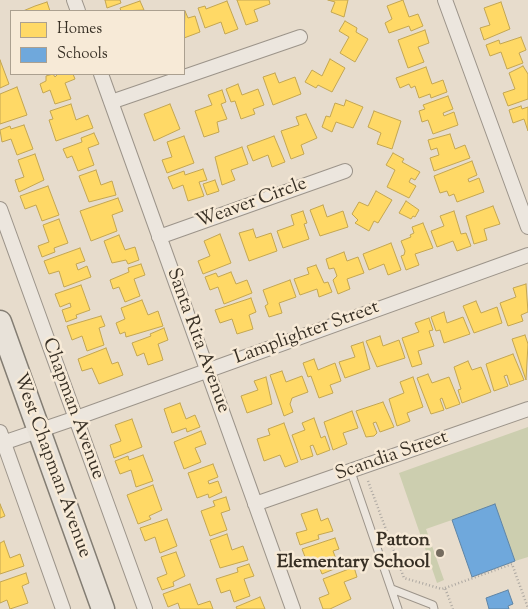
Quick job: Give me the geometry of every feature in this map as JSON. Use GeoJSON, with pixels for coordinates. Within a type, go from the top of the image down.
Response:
{"type":"FeatureCollection","features":[{"type":"Feature","properties":{"kind":"main road","name":"West Chapman Avenue"},"geometry":{"type":"LineString","coordinates":[[0,322],[103,609]]}},
{"type":"Feature","properties":{"kind":"street"},"geometry":{"type":"LineString","coordinates":[[445,0],[528,227]]}},
{"type":"Feature","properties":{"kind":"street"},"geometry":{"type":"LineString","coordinates":[[111,102],[300,36]]}},
{"type":"Feature","properties":{"kind":"street","name":"Santa Rita Avenue"},"geometry":{"type":"LineString","coordinates":[[101,75],[293,609]]}},
{"type":"Feature","properties":{"kind":"street","name":"Weaver Circle"},"geometry":{"type":"LineString","coordinates":[[159,237],[345,171]]}},
{"type":"Feature","properties":{"kind":"street","name":"Chapman Avenue"},"geometry":{"type":"LineString","coordinates":[[0,209],[145,609]]}},
{"type":"Feature","properties":{"kind":"street","name":"Lamplighter Street"},"geometry":{"type":"LineString","coordinates":[[1,439],[39,431],[528,255]]}},
{"type":"Feature","properties":{"kind":"street","name":"Scandia Street"},"geometry":{"type":"LineString","coordinates":[[255,504],[352,472],[528,409]]}},
{"type":"Feature","properties":{"kind":"street"},"geometry":{"type":"LineString","coordinates":[[1,439],[63,609]]}},
{"type":"Feature","properties":{"kind":"lane"},"geometry":{"type":"LineString","coordinates":[[352,472],[398,609]]}},
{"type":"Feature","properties":{"kind":"lane"},"geometry":{"type":"LineString","coordinates":[[392,589],[433,605],[434,609]]}},
{"type":"Feature","properties":{"kind":"path"},"geometry":{"type":"LineString","coordinates":[[368,481],[404,578],[442,589],[512,564],[528,608]]}},
{"type":"Feature","properties":{"kind":"path"},"geometry":{"type":"LineString","coordinates":[[445,588],[453,609]]}},
{"type":"Feature","properties":{"kind":"green space"},"geometry":{"type":"Polygon","coordinates":[[[528,427],[528,557],[515,561],[495,505],[426,529],[444,580],[437,583],[399,473],[528,427]]]}},
{"type":"Feature","properties":{"kind":"building: Homes"},"geometry":{"type":"Polygon","coordinates":[[[105,0],[120,0],[121,3],[107,8],[105,0]]]}},
{"type":"Feature","properties":{"kind":"building: Homes"},"geometry":{"type":"Polygon","coordinates":[[[237,0],[269,0],[270,4],[254,10],[258,21],[246,25],[237,0]]]}},
{"type":"Feature","properties":{"kind":"building: Homes"},"geometry":{"type":"Polygon","coordinates":[[[328,0],[348,0],[344,17],[331,12],[335,2],[328,0]]]}},
{"type":"Feature","properties":{"kind":"building: Homes"},"geometry":{"type":"Polygon","coordinates":[[[403,0],[409,17],[418,14],[423,26],[411,31],[409,26],[389,33],[385,23],[392,19],[387,6],[403,0]]]}},
{"type":"Feature","properties":{"kind":"building: Homes"},"geometry":{"type":"Polygon","coordinates":[[[140,1],[144,10],[121,10],[120,8],[140,1]]]}},
{"type":"Feature","properties":{"kind":"building: Homes"},"geometry":{"type":"Polygon","coordinates":[[[227,1],[238,29],[225,34],[221,22],[205,28],[198,8],[205,6],[206,9],[227,1]]]}},
{"type":"Feature","properties":{"kind":"building: Homes"},"geometry":{"type":"Polygon","coordinates":[[[47,2],[50,10],[25,10],[47,2]]]}},
{"type":"Feature","properties":{"kind":"building: Homes"},"geometry":{"type":"Polygon","coordinates":[[[501,2],[510,29],[484,40],[480,28],[490,25],[484,8],[501,2]]]}},
{"type":"Feature","properties":{"kind":"building: Homes"},"geometry":{"type":"Polygon","coordinates":[[[185,11],[188,18],[195,16],[200,32],[185,38],[185,11]]]}},
{"type":"Feature","properties":{"kind":"building: Homes"},"geometry":{"type":"Polygon","coordinates":[[[345,21],[357,28],[356,32],[368,39],[355,62],[340,53],[349,37],[339,31],[345,21]]]}},
{"type":"Feature","properties":{"kind":"building: Homes"},"geometry":{"type":"Polygon","coordinates":[[[425,30],[429,43],[418,47],[424,62],[408,68],[398,40],[425,30]]]}},
{"type":"Feature","properties":{"kind":"building: Homes"},"geometry":{"type":"Polygon","coordinates":[[[521,37],[526,50],[519,53],[523,63],[507,69],[501,52],[490,56],[486,45],[499,40],[500,44],[521,37]]]}},
{"type":"Feature","properties":{"kind":"building: Homes"},"geometry":{"type":"Polygon","coordinates":[[[330,59],[345,68],[332,92],[318,85],[316,88],[305,82],[312,70],[322,76],[330,59]]]}},
{"type":"Feature","properties":{"kind":"building: Homes"},"geometry":{"type":"Polygon","coordinates":[[[0,60],[9,84],[0,88],[0,60]]]}},
{"type":"Feature","properties":{"kind":"building: Homes"},"geometry":{"type":"Polygon","coordinates":[[[523,66],[528,74],[528,99],[508,106],[503,93],[515,89],[509,73],[523,66]]]}},
{"type":"Feature","properties":{"kind":"building: Homes"},"geometry":{"type":"Polygon","coordinates":[[[426,67],[432,84],[443,80],[447,92],[431,98],[430,94],[419,98],[415,86],[411,88],[409,84],[400,88],[396,78],[426,67]]]}},
{"type":"Feature","properties":{"kind":"building: Homes"},"geometry":{"type":"Polygon","coordinates":[[[275,73],[279,83],[295,77],[301,94],[273,105],[263,77],[275,73]]]}},
{"type":"Feature","properties":{"kind":"building: Homes"},"geometry":{"type":"Polygon","coordinates":[[[73,75],[75,79],[65,83],[71,99],[55,104],[50,90],[43,93],[40,84],[46,81],[46,76],[73,75]]]}},
{"type":"Feature","properties":{"kind":"building: Homes"},"geometry":{"type":"Polygon","coordinates":[[[238,84],[242,95],[258,89],[264,105],[253,109],[255,114],[241,119],[235,101],[231,102],[226,89],[238,84]]]}},
{"type":"Feature","properties":{"kind":"building: Homes"},"geometry":{"type":"Polygon","coordinates":[[[17,87],[27,115],[0,124],[0,94],[17,87]]]}},
{"type":"Feature","properties":{"kind":"building: Homes"},"geometry":{"type":"Polygon","coordinates":[[[222,90],[226,102],[221,104],[227,119],[217,122],[219,132],[204,137],[195,111],[212,105],[208,95],[222,90]]]}},
{"type":"Feature","properties":{"kind":"building: Homes"},"geometry":{"type":"Polygon","coordinates":[[[448,96],[453,109],[443,113],[444,116],[454,112],[458,125],[433,134],[428,120],[422,122],[419,111],[425,109],[423,105],[448,96]]]}},
{"type":"Feature","properties":{"kind":"building: Homes"},"geometry":{"type":"Polygon","coordinates":[[[346,100],[363,107],[353,128],[336,122],[332,132],[322,127],[326,116],[330,117],[335,103],[344,106],[346,100]]]}},
{"type":"Feature","properties":{"kind":"building: Homes"},"geometry":{"type":"Polygon","coordinates":[[[71,104],[76,120],[88,115],[93,128],[56,141],[49,120],[53,119],[50,111],[71,104]]]}},
{"type":"Feature","properties":{"kind":"building: Homes"},"geometry":{"type":"Polygon","coordinates":[[[170,104],[180,129],[154,141],[144,114],[170,104]]]}},
{"type":"Feature","properties":{"kind":"building: Homes"},"geometry":{"type":"Polygon","coordinates":[[[521,106],[522,109],[528,107],[528,131],[524,119],[513,123],[509,110],[521,106]]]}},
{"type":"Feature","properties":{"kind":"building: Homes"},"geometry":{"type":"Polygon","coordinates":[[[374,111],[401,121],[392,149],[377,144],[381,133],[368,127],[374,111]]]}},
{"type":"Feature","properties":{"kind":"building: Homes"},"geometry":{"type":"Polygon","coordinates":[[[306,114],[317,138],[301,145],[304,154],[291,159],[281,131],[299,125],[296,117],[306,114]]]}},
{"type":"Feature","properties":{"kind":"building: Homes"},"geometry":{"type":"Polygon","coordinates":[[[24,125],[33,149],[17,155],[11,139],[2,142],[0,130],[10,126],[11,129],[24,125]]]}},
{"type":"Feature","properties":{"kind":"building: Homes"},"geometry":{"type":"Polygon","coordinates":[[[94,133],[99,144],[88,148],[94,165],[78,171],[72,156],[67,158],[63,149],[82,142],[81,138],[94,133]]]}},
{"type":"Feature","properties":{"kind":"building: Homes"},"geometry":{"type":"Polygon","coordinates":[[[450,134],[455,149],[465,145],[470,158],[434,171],[430,158],[439,155],[437,148],[431,150],[428,140],[450,134]]]}},
{"type":"Feature","properties":{"kind":"building: Homes"},"geometry":{"type":"Polygon","coordinates":[[[184,136],[194,163],[167,173],[162,160],[172,157],[167,142],[184,136]]]}},
{"type":"Feature","properties":{"kind":"building: Homes"},"geometry":{"type":"Polygon","coordinates":[[[274,136],[285,162],[272,167],[268,155],[253,161],[247,146],[274,136]]]}},
{"type":"Feature","properties":{"kind":"building: Homes"},"geometry":{"type":"Polygon","coordinates":[[[242,147],[248,164],[231,170],[235,180],[222,185],[215,157],[242,147]]]}},
{"type":"Feature","properties":{"kind":"building: Homes"},"geometry":{"type":"Polygon","coordinates":[[[393,153],[404,159],[402,162],[420,172],[415,180],[411,178],[409,182],[416,186],[409,198],[387,187],[395,170],[386,165],[393,153]]]}},
{"type":"Feature","properties":{"kind":"building: Homes"},"geometry":{"type":"Polygon","coordinates":[[[35,154],[44,180],[19,192],[15,180],[24,177],[18,160],[35,154]]]}},
{"type":"Feature","properties":{"kind":"building: Homes"},"geometry":{"type":"Polygon","coordinates":[[[472,161],[477,175],[468,179],[469,182],[479,178],[484,192],[457,202],[454,194],[449,196],[447,191],[440,193],[434,176],[472,161]]]}},
{"type":"Feature","properties":{"kind":"building: Homes"},"geometry":{"type":"Polygon","coordinates":[[[203,169],[207,180],[199,182],[204,196],[188,201],[183,185],[173,189],[168,177],[184,171],[185,175],[203,169]]]}},
{"type":"Feature","properties":{"kind":"building: Homes"},"geometry":{"type":"Polygon","coordinates":[[[96,170],[101,185],[112,181],[116,195],[89,202],[79,176],[96,170]]]}},
{"type":"Feature","properties":{"kind":"building: Homes"},"geometry":{"type":"Polygon","coordinates":[[[215,180],[219,191],[207,195],[203,184],[215,180]]]}},
{"type":"Feature","properties":{"kind":"building: Homes"},"geometry":{"type":"Polygon","coordinates":[[[48,186],[59,215],[42,221],[36,205],[25,209],[20,196],[48,186]]]}},
{"type":"Feature","properties":{"kind":"building: Homes"},"geometry":{"type":"Polygon","coordinates":[[[376,191],[392,200],[378,223],[374,221],[369,231],[355,223],[358,220],[352,214],[359,202],[368,206],[376,191]]]}},
{"type":"Feature","properties":{"kind":"building: Homes"},"geometry":{"type":"Polygon","coordinates":[[[118,198],[123,211],[112,215],[117,231],[91,241],[80,211],[118,198]]]}},
{"type":"Feature","properties":{"kind":"building: Homes"},"geometry":{"type":"Polygon","coordinates":[[[406,201],[419,210],[415,217],[413,216],[411,219],[399,213],[406,201]]]}},
{"type":"Feature","properties":{"kind":"building: Homes"},"geometry":{"type":"Polygon","coordinates":[[[323,205],[327,217],[343,211],[348,227],[320,236],[310,210],[323,205]]]}},
{"type":"Feature","properties":{"kind":"building: Homes"},"geometry":{"type":"Polygon","coordinates":[[[493,206],[500,224],[484,229],[487,240],[474,244],[466,216],[493,206]]]}},
{"type":"Feature","properties":{"kind":"building: Homes"},"geometry":{"type":"Polygon","coordinates":[[[303,211],[307,223],[304,224],[309,239],[283,248],[277,231],[294,225],[291,215],[303,211]]]}},
{"type":"Feature","properties":{"kind":"building: Homes"},"geometry":{"type":"Polygon","coordinates":[[[454,211],[461,234],[466,233],[471,246],[457,251],[453,241],[437,247],[431,231],[444,226],[440,216],[454,211]]]}},
{"type":"Feature","properties":{"kind":"building: Homes"},"geometry":{"type":"Polygon","coordinates":[[[59,219],[68,243],[54,248],[55,252],[42,257],[38,246],[49,242],[43,225],[59,219]]]}},
{"type":"Feature","properties":{"kind":"building: Homes"},"geometry":{"type":"Polygon","coordinates":[[[423,223],[433,248],[415,254],[419,265],[406,270],[401,256],[404,255],[405,251],[401,241],[411,237],[410,235],[414,233],[412,227],[423,223]]]}},
{"type":"Feature","properties":{"kind":"building: Homes"},"geometry":{"type":"Polygon","coordinates":[[[253,229],[256,238],[271,233],[277,251],[249,261],[239,233],[253,229]]]}},
{"type":"Feature","properties":{"kind":"building: Homes"},"geometry":{"type":"Polygon","coordinates":[[[220,234],[231,263],[203,274],[198,261],[210,256],[204,241],[220,234]]]}},
{"type":"Feature","properties":{"kind":"building: Homes"},"geometry":{"type":"Polygon","coordinates":[[[119,235],[125,250],[135,247],[139,260],[128,264],[126,260],[112,263],[104,241],[119,235]]]}},
{"type":"Feature","properties":{"kind":"building: Homes"},"geometry":{"type":"Polygon","coordinates":[[[391,243],[401,270],[388,275],[384,264],[369,270],[363,254],[391,243]]]}},
{"type":"Feature","properties":{"kind":"building: Homes"},"geometry":{"type":"Polygon","coordinates":[[[80,248],[85,261],[76,264],[78,270],[87,266],[91,277],[64,287],[59,271],[49,274],[44,261],[80,248]]]}},
{"type":"Feature","properties":{"kind":"building: Homes"},"geometry":{"type":"Polygon","coordinates":[[[344,252],[347,261],[358,257],[364,273],[347,279],[350,289],[338,294],[333,280],[337,276],[334,268],[329,269],[326,259],[344,252]]]}},
{"type":"Feature","properties":{"kind":"building: Homes"},"geometry":{"type":"Polygon","coordinates":[[[141,264],[145,275],[134,279],[140,296],[125,302],[119,287],[113,289],[110,280],[129,272],[128,268],[141,264]]]}},
{"type":"Feature","properties":{"kind":"building: Homes"},"geometry":{"type":"Polygon","coordinates":[[[316,265],[324,283],[328,282],[332,292],[319,297],[317,289],[300,295],[294,279],[309,274],[307,268],[316,265]]]}},
{"type":"Feature","properties":{"kind":"building: Homes"},"geometry":{"type":"Polygon","coordinates":[[[231,272],[236,284],[247,280],[252,293],[224,304],[218,287],[210,290],[205,277],[216,273],[218,277],[231,272]]]}},
{"type":"Feature","properties":{"kind":"building: Homes"},"geometry":{"type":"Polygon","coordinates":[[[290,280],[296,297],[279,303],[282,313],[269,317],[265,306],[268,304],[263,290],[290,280]]]}},
{"type":"Feature","properties":{"kind":"building: Homes"},"geometry":{"type":"Polygon","coordinates":[[[526,284],[528,312],[521,315],[523,321],[508,326],[500,303],[516,297],[513,288],[526,284]]]}},
{"type":"Feature","properties":{"kind":"building: Homes"},"geometry":{"type":"Polygon","coordinates":[[[81,285],[90,310],[76,315],[77,318],[66,322],[62,310],[71,307],[70,303],[60,307],[55,294],[81,285]]]}},
{"type":"Feature","properties":{"kind":"building: Homes"},"geometry":{"type":"Polygon","coordinates":[[[251,298],[256,312],[249,315],[253,329],[237,334],[232,319],[220,323],[215,310],[251,298]]]}},
{"type":"Feature","properties":{"kind":"building: Homes"},"geometry":{"type":"Polygon","coordinates":[[[142,300],[148,315],[158,311],[163,326],[126,337],[125,332],[120,334],[116,323],[125,319],[121,308],[142,300]]]}},
{"type":"Feature","properties":{"kind":"building: Homes"},"geometry":{"type":"Polygon","coordinates":[[[476,301],[481,313],[497,307],[502,323],[474,333],[463,306],[476,301]]]}},
{"type":"Feature","properties":{"kind":"building: Homes"},"geometry":{"type":"Polygon","coordinates":[[[444,312],[447,323],[463,317],[470,334],[444,343],[440,330],[436,331],[431,317],[444,312]]]}},
{"type":"Feature","properties":{"kind":"building: Homes"},"geometry":{"type":"Polygon","coordinates":[[[101,316],[105,326],[99,328],[104,345],[87,351],[82,336],[72,340],[67,326],[101,316]]]}},
{"type":"Feature","properties":{"kind":"building: Homes"},"geometry":{"type":"Polygon","coordinates":[[[429,318],[433,330],[429,331],[434,346],[418,351],[422,364],[412,367],[402,338],[419,332],[415,323],[429,318]]]}},
{"type":"Feature","properties":{"kind":"building: Homes"},"geometry":{"type":"Polygon","coordinates":[[[164,328],[168,340],[158,344],[163,360],[148,365],[144,353],[137,356],[132,343],[151,336],[150,334],[164,328]]]}},
{"type":"Feature","properties":{"kind":"building: Homes"},"geometry":{"type":"Polygon","coordinates":[[[525,335],[528,344],[526,380],[512,339],[525,335]]]}},
{"type":"Feature","properties":{"kind":"building: Homes"},"geometry":{"type":"Polygon","coordinates":[[[380,336],[383,346],[399,340],[405,358],[377,367],[366,341],[380,336]]]}},
{"type":"Feature","properties":{"kind":"building: Homes"},"geometry":{"type":"Polygon","coordinates":[[[363,342],[370,369],[345,378],[339,362],[355,357],[351,346],[363,342]]]}},
{"type":"Feature","properties":{"kind":"building: Homes"},"geometry":{"type":"Polygon","coordinates":[[[106,348],[112,364],[118,362],[123,375],[99,384],[92,368],[82,371],[78,359],[106,348]]]}},
{"type":"Feature","properties":{"kind":"building: Homes"},"geometry":{"type":"Polygon","coordinates":[[[513,354],[524,380],[510,385],[507,375],[504,376],[508,386],[494,391],[486,364],[513,354]]]}},
{"type":"Feature","properties":{"kind":"building: Homes"},"geometry":{"type":"Polygon","coordinates":[[[314,359],[318,370],[335,363],[341,381],[330,385],[333,393],[319,398],[311,376],[308,377],[303,363],[314,359]]]}},
{"type":"Feature","properties":{"kind":"building: Homes"},"geometry":{"type":"Polygon","coordinates":[[[468,361],[472,370],[481,367],[491,392],[462,403],[458,390],[461,389],[454,367],[468,361]]]}},
{"type":"Feature","properties":{"kind":"building: Homes"},"geometry":{"type":"Polygon","coordinates":[[[282,371],[286,382],[302,376],[308,392],[292,398],[290,404],[293,412],[284,416],[270,375],[282,371]]]}},
{"type":"Feature","properties":{"kind":"building: Homes"},"geometry":{"type":"Polygon","coordinates":[[[428,374],[432,383],[449,377],[460,404],[446,409],[442,398],[440,399],[444,410],[431,414],[417,378],[428,374]]]}},
{"type":"Feature","properties":{"kind":"building: Homes"},"geometry":{"type":"Polygon","coordinates":[[[266,377],[272,404],[247,413],[241,396],[258,390],[254,381],[266,377]]]}},
{"type":"Feature","properties":{"kind":"building: Homes"},"geometry":{"type":"Polygon","coordinates":[[[413,377],[423,407],[407,413],[410,421],[397,426],[389,399],[404,393],[400,382],[413,377]]]}},
{"type":"Feature","properties":{"kind":"building: Homes"},"geometry":{"type":"Polygon","coordinates":[[[383,402],[394,427],[380,432],[376,422],[373,423],[377,433],[374,436],[366,437],[356,411],[383,402]]]}},
{"type":"Feature","properties":{"kind":"building: Homes"},"geometry":{"type":"Polygon","coordinates":[[[180,403],[186,419],[195,415],[200,427],[187,432],[186,428],[172,433],[164,409],[180,403]]]}},
{"type":"Feature","properties":{"kind":"building: Homes"},"geometry":{"type":"Polygon","coordinates":[[[352,411],[358,428],[343,433],[347,444],[333,450],[324,422],[352,411]]]}},
{"type":"Feature","properties":{"kind":"building: Homes"},"geometry":{"type":"Polygon","coordinates":[[[314,418],[321,438],[325,436],[330,450],[317,455],[313,445],[310,446],[313,456],[301,460],[292,435],[305,430],[302,423],[314,418]]]}},
{"type":"Feature","properties":{"kind":"building: Homes"},"geometry":{"type":"Polygon","coordinates":[[[132,419],[142,447],[114,458],[110,445],[121,441],[115,425],[132,419]]]}},
{"type":"Feature","properties":{"kind":"building: Homes"},"geometry":{"type":"Polygon","coordinates":[[[284,423],[298,462],[285,467],[280,455],[264,461],[257,439],[270,435],[268,429],[284,423]]]}},
{"type":"Feature","properties":{"kind":"building: Homes"},"geometry":{"type":"Polygon","coordinates":[[[201,431],[206,444],[195,448],[201,462],[184,469],[174,442],[201,431]]]}},
{"type":"Feature","properties":{"kind":"building: Homes"},"geometry":{"type":"Polygon","coordinates":[[[143,455],[153,481],[136,487],[131,470],[120,474],[115,461],[128,456],[129,460],[143,455]]]}},
{"type":"Feature","properties":{"kind":"building: Homes"},"geometry":{"type":"Polygon","coordinates":[[[213,464],[218,477],[208,481],[209,484],[218,481],[222,492],[209,498],[208,494],[197,498],[188,473],[213,464]]]}},
{"type":"Feature","properties":{"kind":"building: Homes"},"geometry":{"type":"Polygon","coordinates":[[[153,485],[162,510],[149,516],[151,519],[138,524],[127,495],[153,485]]]}},
{"type":"Feature","properties":{"kind":"building: Homes"},"geometry":{"type":"Polygon","coordinates":[[[226,497],[230,510],[221,513],[227,530],[210,536],[201,511],[215,506],[213,501],[226,497]]]}},
{"type":"Feature","properties":{"kind":"building: Homes"},"geometry":{"type":"Polygon","coordinates":[[[0,504],[5,516],[0,518],[0,504]]]}},
{"type":"Feature","properties":{"kind":"building: Homes"},"geometry":{"type":"Polygon","coordinates":[[[317,509],[321,521],[328,518],[333,531],[318,535],[319,539],[300,545],[296,533],[307,530],[301,514],[317,509]]]}},
{"type":"Feature","properties":{"kind":"building: Homes"},"geometry":{"type":"Polygon","coordinates":[[[167,519],[177,546],[160,553],[155,537],[145,541],[140,528],[167,519]]]}},
{"type":"Feature","properties":{"kind":"building: Homes"},"geometry":{"type":"Polygon","coordinates":[[[227,534],[232,550],[243,546],[248,560],[220,568],[210,540],[227,534]]]}},
{"type":"Feature","properties":{"kind":"building: Homes"},"geometry":{"type":"Polygon","coordinates":[[[335,538],[339,549],[333,551],[339,567],[322,574],[316,559],[307,562],[302,549],[335,538]]]}},
{"type":"Feature","properties":{"kind":"building: Homes"},"geometry":{"type":"Polygon","coordinates":[[[4,541],[10,558],[20,554],[24,566],[0,574],[0,543],[4,541]]]}},
{"type":"Feature","properties":{"kind":"building: Homes"},"geometry":{"type":"Polygon","coordinates":[[[176,552],[185,576],[173,582],[174,586],[162,590],[157,578],[167,574],[161,557],[176,552]]]}},
{"type":"Feature","properties":{"kind":"building: Homes"},"geometry":{"type":"Polygon","coordinates":[[[249,564],[254,576],[244,579],[250,596],[234,602],[230,590],[221,593],[216,579],[238,572],[237,568],[249,564]]]}},
{"type":"Feature","properties":{"kind":"building: Homes"},"geometry":{"type":"Polygon","coordinates":[[[354,567],[357,577],[344,582],[351,599],[330,609],[323,609],[319,598],[329,594],[323,579],[354,567]]]}},
{"type":"Feature","properties":{"kind":"building: Homes"},"geometry":{"type":"Polygon","coordinates":[[[26,573],[29,583],[22,586],[28,603],[10,609],[7,600],[0,603],[0,582],[26,573]]]}},
{"type":"Feature","properties":{"kind":"building: Homes"},"geometry":{"type":"Polygon","coordinates":[[[190,584],[198,605],[210,601],[213,609],[180,609],[178,603],[168,607],[163,594],[190,584]]]}},
{"type":"Feature","properties":{"kind":"building: Homes"},"geometry":{"type":"Polygon","coordinates":[[[260,597],[265,609],[237,609],[236,607],[260,597]]]}},
{"type":"Feature","properties":{"kind":"building: Schools"},"geometry":{"type":"Polygon","coordinates":[[[495,504],[515,561],[472,577],[452,520],[495,504]]]}},
{"type":"Feature","properties":{"kind":"building: Schools"},"geometry":{"type":"Polygon","coordinates":[[[508,590],[513,604],[508,606],[509,609],[489,609],[486,598],[508,590]]]}},
{"type":"Feature","properties":{"kind":"place","name":"Patton Elementary School"},"geometry":{"type":"Point","coordinates":[440,553]}}]}
